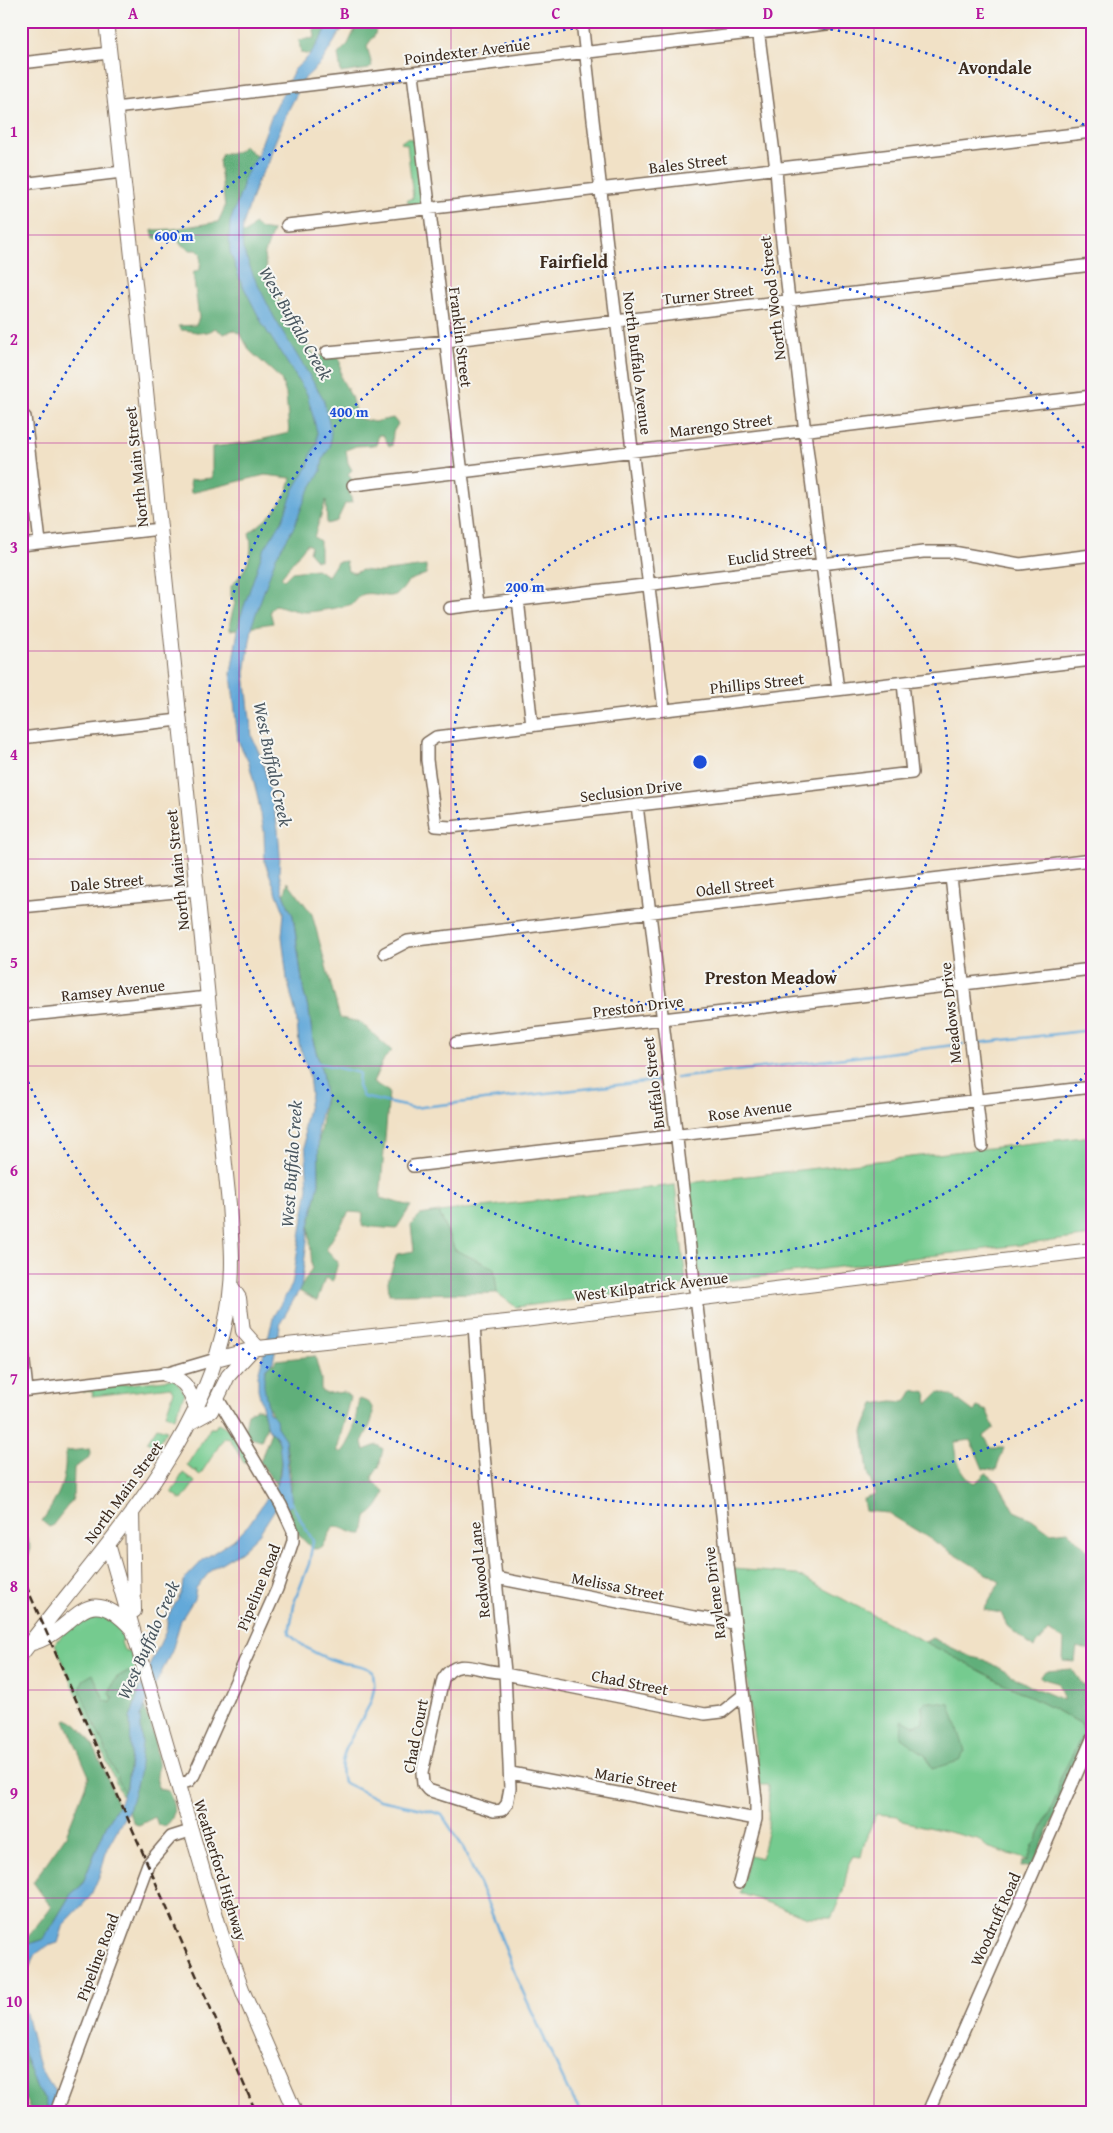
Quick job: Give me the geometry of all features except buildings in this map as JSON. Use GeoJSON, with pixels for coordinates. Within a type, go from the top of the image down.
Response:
{"type":"FeatureCollection","features":[{"type":"Feature","properties":{"kind":"main road","name":"North Main Street"},"geometry":{"type":"LineString","coordinates":[[25,1649],[153,1486],[194,1416],[216,1359],[226,1323],[231,1286],[232,1248],[208,997],[106,21]]}},
{"type":"Feature","properties":{"kind":"main road","name":"West Kilpatrick Avenue"},"geometry":{"type":"LineString","coordinates":[[216,1359],[255,1348],[474,1325],[1092,1250]]}},
{"type":"Feature","properties":{"kind":"main road"},"geometry":{"type":"LineString","coordinates":[[165,1374],[182,1380],[185,1384],[194,1416],[211,1411],[228,1376],[255,1348],[243,1331],[239,1298],[231,1286]]}},
{"type":"Feature","properties":{"kind":"main road"},"geometry":{"type":"LineString","coordinates":[[132,1512],[134,1632]]}},
{"type":"Feature","properties":{"kind":"main road","name":"Weatherford Highway"},"geometry":{"type":"LineString","coordinates":[[108,1544],[190,1831],[226,1948],[295,2112]]}},
{"type":"Feature","properties":{"kind":"main road"},"geometry":{"type":"LineString","coordinates":[[25,1649],[50,1637],[76,1614],[91,1606],[103,1607],[114,1612],[134,1632]]}},
{"type":"Feature","properties":{"kind":"street","name":"North Buffalo Avenue"},"geometry":{"type":"LineString","coordinates":[[582,21],[616,320],[664,709]]}},
{"type":"Feature","properties":{"kind":"street","name":"Poindexter Avenue"},"geometry":{"type":"LineString","coordinates":[[115,108],[413,74],[586,52],[758,27],[852,21]]}},
{"type":"Feature","properties":{"kind":"street","name":"North Wood Street"},"geometry":{"type":"LineString","coordinates":[[758,27],[776,169],[789,301],[838,690]]}},
{"type":"Feature","properties":{"kind":"street"},"geometry":{"type":"LineString","coordinates":[[21,63],[109,53]]}},
{"type":"Feature","properties":{"kind":"street","name":"Franklin Street"},"geometry":{"type":"LineString","coordinates":[[413,74],[478,604]]}},
{"type":"Feature","properties":{"kind":"street","name":"Bales Street"},"geometry":{"type":"LineString","coordinates":[[287,225],[1092,132]]}},
{"type":"Feature","properties":{"kind":"street"},"geometry":{"type":"LineString","coordinates":[[21,184],[122,172]]}},
{"type":"Feature","properties":{"kind":"street","name":"Turner Street"},"geometry":{"type":"LineString","coordinates":[[327,352],[446,342],[616,320],[1092,265]]}},
{"type":"Feature","properties":{"kind":"street","name":"Marengo Street"},"geometry":{"type":"LineString","coordinates":[[354,485],[1092,396]]}},
{"type":"Feature","properties":{"kind":"street"},"geometry":{"type":"LineString","coordinates":[[25,417],[40,542]]}},
{"type":"Feature","properties":{"kind":"street"},"geometry":{"type":"LineString","coordinates":[[21,545],[160,529]]}},
{"type":"Feature","properties":{"kind":"street","name":"Euclid Street"},"geometry":{"type":"LineString","coordinates":[[450,608],[938,550],[1020,564],[1092,555]]}},
{"type":"Feature","properties":{"kind":"street"},"geometry":{"type":"LineString","coordinates":[[518,599],[532,726]]}},
{"type":"Feature","properties":{"kind":"street","name":"Phillips Street"},"geometry":{"type":"LineString","coordinates":[[427,743],[436,737],[1092,660]]}},
{"type":"Feature","properties":{"kind":"street","name":"Seclusion Drive"},"geometry":{"type":"LineString","coordinates":[[427,743],[427,760],[436,826],[450,827],[912,773],[902,683]]}},
{"type":"Feature","properties":{"kind":"street"},"geometry":{"type":"LineString","coordinates":[[21,738],[179,720]]}},
{"type":"Feature","properties":{"kind":"street","name":"Buffalo Street"},"geometry":{"type":"LineString","coordinates":[[637,805],[695,1298]]}},
{"type":"Feature","properties":{"kind":"street","name":"Odell Street"},"geometry":{"type":"LineString","coordinates":[[385,953],[408,940],[1092,860]]}},
{"type":"Feature","properties":{"kind":"street","name":"Meadows Drive"},"geometry":{"type":"LineString","coordinates":[[951,877],[982,1146]]}},
{"type":"Feature","properties":{"kind":"street","name":"Dale Street"},"geometry":{"type":"LineString","coordinates":[[21,907],[196,890]]}},
{"type":"Feature","properties":{"kind":"street","name":"Preston Drive"},"geometry":{"type":"LineString","coordinates":[[456,1043],[1092,968]]}},
{"type":"Feature","properties":{"kind":"street","name":"Ramsey Avenue"},"geometry":{"type":"LineString","coordinates":[[21,1016],[208,997]]}},
{"type":"Feature","properties":{"kind":"street","name":"Rose Avenue"},"geometry":{"type":"LineString","coordinates":[[413,1166],[1092,1087]]}},
{"type":"Feature","properties":{"kind":"street","name":"Raylene Drive"},"geometry":{"type":"LineString","coordinates":[[695,1298],[756,1799],[756,1819],[739,1883]]}},
{"type":"Feature","properties":{"kind":"street","name":"Redwood Lane"},"geometry":{"type":"LineString","coordinates":[[474,1325],[479,1405],[505,1673],[511,1773],[507,1804],[502,1810]]}},
{"type":"Feature","properties":{"kind":"street"},"geometry":{"type":"LineString","coordinates":[[21,1335],[24,1391],[165,1374],[216,1359]]}},
{"type":"Feature","properties":{"kind":"street","name":"Pipeline Road"},"geometry":{"type":"LineString","coordinates":[[178,1785],[189,1781],[194,1775],[277,1589],[291,1552],[293,1531],[281,1505],[217,1397]]}},
{"type":"Feature","properties":{"kind":"street","name":"Melissa Street"},"geometry":{"type":"LineString","coordinates":[[496,1578],[694,1617],[734,1622]]}},
{"type":"Feature","properties":{"kind":"street","name":"Chad Court"},"geometry":{"type":"LineString","coordinates":[[502,1810],[494,1812],[428,1790],[423,1784],[422,1773],[443,1679],[448,1671],[455,1666],[463,1666],[505,1673]]}},
{"type":"Feature","properties":{"kind":"street","name":"Chad Street"},"geometry":{"type":"LineString","coordinates":[[505,1673],[705,1714],[722,1712],[742,1696]]}},
{"type":"Feature","properties":{"kind":"street","name":"Woodruff Road"},"geometry":{"type":"LineString","coordinates":[[928,2112],[1092,1739]]}},
{"type":"Feature","properties":{"kind":"street","name":"Marie Street"},"geometry":{"type":"LineString","coordinates":[[511,1773],[756,1819]]}},
{"type":"Feature","properties":{"kind":"street","name":"Pipeline Road"},"geometry":{"type":"LineString","coordinates":[[56,2112],[148,1864],[171,1837],[190,1831]]}},
{"type":"Feature","properties":{"kind":"green space"},"geometry":{"type":"Polygon","coordinates":[[[311,21],[332,21],[310,55],[301,53],[299,40],[315,38],[313,22],[311,21]]]}},
{"type":"Feature","properties":{"kind":"green space"},"geometry":{"type":"Polygon","coordinates":[[[359,21],[377,21],[374,24],[376,31],[374,36],[367,46],[372,66],[369,69],[341,73],[338,54],[348,44],[359,21]]]}},
{"type":"Feature","properties":{"kind":"green space"},"geometry":{"type":"Polygon","coordinates":[[[407,138],[414,140],[421,198],[419,204],[409,204],[407,200],[413,198],[407,144],[400,143],[407,138]]]}},
{"type":"Feature","properties":{"kind":"green space"},"geometry":{"type":"Polygon","coordinates":[[[244,146],[258,157],[240,229],[245,234],[254,224],[261,229],[273,231],[264,256],[271,289],[315,356],[331,355],[340,359],[341,378],[351,396],[357,418],[374,422],[393,418],[398,424],[393,432],[392,446],[389,446],[383,435],[378,435],[377,445],[356,446],[346,450],[348,463],[352,470],[348,474],[352,480],[348,487],[352,502],[345,504],[337,521],[327,524],[326,500],[314,537],[320,541],[320,560],[316,560],[309,552],[311,546],[307,544],[281,577],[284,580],[292,572],[316,569],[328,576],[337,562],[346,561],[348,571],[354,573],[362,570],[379,572],[426,566],[426,574],[408,581],[398,594],[393,596],[364,594],[352,604],[310,612],[275,605],[270,611],[273,623],[230,630],[235,602],[231,596],[231,586],[248,562],[251,548],[249,533],[276,509],[289,487],[291,478],[265,475],[191,493],[190,480],[212,478],[212,447],[251,442],[289,433],[286,394],[281,379],[250,351],[241,335],[233,330],[224,334],[215,328],[203,333],[181,330],[178,326],[196,325],[199,318],[193,273],[200,269],[201,254],[197,250],[190,250],[180,244],[178,238],[170,236],[166,240],[154,238],[152,230],[218,222],[225,207],[219,160],[222,154],[237,152],[244,146]]]}},
{"type":"Feature","properties":{"kind":"green space"},"geometry":{"type":"Polygon","coordinates":[[[288,882],[312,914],[340,1018],[360,1022],[392,1051],[384,1059],[373,1082],[389,1092],[380,1198],[411,1206],[396,1229],[362,1226],[363,1213],[349,1212],[326,1249],[338,1262],[333,1281],[325,1278],[317,1301],[299,1291],[312,1268],[309,1226],[319,1183],[318,1147],[325,1097],[322,1072],[313,1041],[309,1011],[304,994],[293,916],[284,896],[288,882]]]}},
{"type":"Feature","properties":{"kind":"green space"},"geometry":{"type":"Polygon","coordinates":[[[1092,1136],[1092,1236],[709,1283],[700,1279],[688,1183],[1092,1136]]]}},
{"type":"Feature","properties":{"kind":"green space"},"geometry":{"type":"Polygon","coordinates":[[[675,1185],[686,1281],[683,1286],[516,1307],[497,1293],[494,1268],[455,1250],[439,1212],[675,1185]]]}},
{"type":"Feature","properties":{"kind":"green space"},"geometry":{"type":"Polygon","coordinates":[[[439,1212],[455,1250],[494,1268],[497,1293],[389,1294],[388,1281],[397,1254],[414,1251],[411,1225],[420,1215],[439,1212]]]}},
{"type":"Feature","properties":{"kind":"green space"},"geometry":{"type":"Polygon","coordinates":[[[315,1356],[321,1379],[321,1391],[327,1394],[344,1392],[350,1397],[337,1451],[341,1453],[349,1441],[354,1428],[359,1399],[371,1406],[373,1411],[371,1423],[362,1442],[364,1450],[377,1445],[383,1449],[379,1467],[372,1477],[373,1482],[385,1492],[378,1506],[366,1517],[363,1534],[334,1526],[322,1548],[314,1549],[297,1532],[288,1514],[287,1507],[291,1485],[286,1445],[265,1396],[264,1379],[265,1371],[270,1363],[274,1364],[276,1360],[315,1356]]]}},
{"type":"Feature","properties":{"kind":"green space"},"geometry":{"type":"Polygon","coordinates":[[[174,1379],[185,1393],[174,1418],[166,1414],[174,1391],[171,1387],[92,1396],[93,1392],[86,1391],[84,1393],[84,1389],[174,1379]]]}},
{"type":"Feature","properties":{"kind":"green space"},"geometry":{"type":"Polygon","coordinates":[[[913,1390],[926,1393],[928,1403],[939,1392],[954,1397],[974,1412],[977,1407],[987,1411],[994,1428],[984,1436],[991,1448],[1004,1448],[996,1470],[983,1469],[971,1440],[955,1442],[955,1454],[959,1465],[966,1475],[974,1484],[986,1473],[998,1482],[1014,1511],[1032,1519],[1051,1533],[1068,1531],[1092,1555],[1092,1651],[1077,1647],[1075,1662],[1063,1661],[1064,1640],[1048,1631],[1034,1648],[1007,1626],[1001,1613],[984,1610],[1000,1582],[888,1513],[865,1511],[863,1499],[875,1495],[868,1472],[863,1431],[874,1404],[892,1401],[906,1402],[913,1390]]]}},
{"type":"Feature","properties":{"kind":"green space"},"geometry":{"type":"Polygon","coordinates":[[[257,1408],[263,1410],[267,1425],[261,1441],[247,1437],[244,1434],[248,1413],[257,1408]]]}},
{"type":"Feature","properties":{"kind":"green space"},"geometry":{"type":"Polygon","coordinates":[[[218,1423],[231,1430],[249,1460],[244,1463],[230,1439],[224,1438],[200,1475],[196,1472],[197,1470],[194,1471],[187,1465],[210,1428],[215,1428],[218,1423]]]}},
{"type":"Feature","properties":{"kind":"green space"},"geometry":{"type":"Polygon","coordinates":[[[157,1427],[167,1430],[156,1447],[147,1442],[157,1427]]]}},
{"type":"Feature","properties":{"kind":"green space"},"geometry":{"type":"Polygon","coordinates":[[[271,1432],[279,1443],[281,1457],[276,1485],[260,1462],[271,1432]]]}},
{"type":"Feature","properties":{"kind":"green space"},"geometry":{"type":"Polygon","coordinates":[[[90,1449],[89,1457],[74,1468],[73,1499],[52,1526],[49,1527],[42,1521],[63,1481],[65,1454],[67,1451],[90,1449]]]}},
{"type":"Feature","properties":{"kind":"green space"},"geometry":{"type":"Polygon","coordinates":[[[183,1473],[190,1478],[189,1480],[192,1479],[195,1482],[182,1500],[172,1492],[183,1473]]]}},
{"type":"Feature","properties":{"kind":"green space"},"geometry":{"type":"Polygon","coordinates":[[[21,1525],[31,1548],[28,1556],[22,1557],[21,1525]]]}},
{"type":"Feature","properties":{"kind":"green space"},"geometry":{"type":"Polygon","coordinates":[[[733,1569],[795,1574],[1082,1724],[1083,1734],[1059,1781],[1058,1793],[1037,1841],[1033,1845],[1028,1860],[987,1847],[978,1839],[902,1821],[898,1816],[876,1814],[865,1840],[861,1857],[853,1856],[849,1863],[843,1891],[832,1917],[808,1917],[740,1893],[750,1855],[761,1858],[768,1828],[769,1785],[760,1785],[733,1569]],[[922,1705],[923,1722],[914,1726],[903,1721],[918,1749],[926,1755],[932,1769],[922,1705]]]}},
{"type":"Feature","properties":{"kind":"green space"},"geometry":{"type":"Polygon","coordinates":[[[85,1614],[107,1614],[122,1628],[125,1637],[121,1642],[124,1650],[131,1652],[138,1678],[128,1671],[116,1678],[109,1693],[113,1698],[111,1703],[104,1700],[101,1692],[80,1691],[124,1793],[122,1796],[55,1644],[71,1624],[85,1614]]]}},
{"type":"Feature","properties":{"kind":"green space"},"geometry":{"type":"Polygon","coordinates":[[[932,1638],[971,1657],[985,1660],[1030,1686],[1064,1700],[1058,1683],[1040,1678],[1045,1671],[1072,1669],[1083,1685],[1092,1682],[1092,1731],[1033,1866],[1021,1867],[1022,1862],[1028,1860],[1033,1845],[1037,1841],[1058,1793],[1059,1781],[1083,1734],[1082,1724],[925,1642],[932,1638]]]}},
{"type":"Feature","properties":{"kind":"green space"},"geometry":{"type":"Polygon","coordinates":[[[128,1671],[138,1678],[139,1691],[130,1718],[133,1740],[127,1785],[124,1793],[80,1691],[83,1680],[93,1674],[104,1700],[111,1703],[113,1698],[109,1693],[116,1678],[128,1671]]]}},
{"type":"Feature","properties":{"kind":"green space"},"geometry":{"type":"Polygon","coordinates":[[[926,1701],[950,1704],[965,1751],[959,1761],[932,1769],[926,1755],[901,1738],[902,1720],[914,1726],[923,1722],[922,1705],[926,1701]]]}},
{"type":"Feature","properties":{"kind":"green space"},"geometry":{"type":"Polygon","coordinates":[[[145,1707],[147,1717],[150,1720],[157,1757],[158,1786],[159,1789],[168,1791],[174,1810],[172,1818],[165,1826],[158,1825],[155,1817],[139,1825],[134,1824],[128,1810],[140,1754],[140,1716],[145,1707]]]}},
{"type":"Feature","properties":{"kind":"green space"},"geometry":{"type":"Polygon","coordinates":[[[67,1719],[85,1733],[92,1744],[118,1806],[106,1826],[82,1885],[71,1894],[44,1939],[26,1945],[21,1954],[21,1946],[51,1907],[33,1882],[66,1835],[89,1776],[65,1720],[67,1719]]]}},
{"type":"Feature","properties":{"kind":"green space"},"geometry":{"type":"Polygon","coordinates":[[[21,2046],[37,2089],[45,2099],[49,2112],[30,2112],[28,2101],[21,2094],[21,2046]]]}},
{"type":"Feature","properties":{"kind":"water"},"geometry":{"type":"Polygon","coordinates":[[[332,21],[347,21],[321,63],[305,78],[289,109],[274,144],[269,162],[257,182],[243,225],[242,238],[243,249],[254,277],[275,319],[323,398],[331,430],[330,447],[323,459],[321,471],[307,494],[294,527],[276,557],[253,622],[245,673],[252,737],[262,759],[278,829],[279,873],[284,896],[293,916],[304,994],[309,1011],[313,1041],[322,1072],[325,1097],[318,1126],[319,1183],[309,1226],[301,1287],[281,1322],[273,1362],[266,1368],[264,1377],[269,1412],[276,1419],[277,1427],[285,1439],[292,1504],[287,1509],[280,1501],[259,1534],[241,1551],[213,1568],[196,1588],[194,1599],[181,1620],[172,1651],[140,1716],[142,1743],[139,1774],[130,1807],[107,1848],[101,1872],[90,1897],[64,1924],[58,1943],[47,1946],[36,1954],[28,1970],[22,1997],[39,2067],[68,2112],[49,2112],[45,2099],[37,2089],[21,2046],[21,1954],[26,1945],[44,1939],[71,1894],[82,1885],[106,1826],[120,1802],[127,1785],[131,1753],[130,1718],[145,1675],[166,1631],[168,1616],[181,1594],[183,1581],[204,1559],[233,1540],[249,1524],[276,1485],[280,1474],[279,1442],[276,1436],[269,1431],[258,1389],[258,1375],[274,1315],[292,1285],[308,1188],[304,1125],[311,1095],[309,1075],[299,1044],[296,1014],[287,979],[282,936],[284,912],[265,863],[264,831],[257,794],[249,763],[238,741],[231,673],[240,618],[263,551],[282,521],[294,489],[308,466],[311,454],[317,443],[317,432],[307,394],[263,325],[241,282],[230,252],[229,238],[230,222],[244,178],[257,156],[271,117],[294,70],[310,55],[332,21]]]}},
{"type":"Feature","properties":{"kind":"waterway"},"geometry":{"type":"LineString","coordinates":[[977,1043],[1092,1030]]}},
{"type":"Feature","properties":{"kind":"waterway"},"geometry":{"type":"LineString","coordinates":[[676,1078],[963,1044]]}},
{"type":"Feature","properties":{"kind":"waterway"},"geometry":{"type":"LineString","coordinates":[[318,1063],[359,1073],[358,1086],[363,1097],[413,1108],[662,1080]]}},
{"type":"Feature","properties":{"kind":"waterway"},"geometry":{"type":"LineString","coordinates":[[290,1501],[313,1541],[309,1564],[295,1600],[289,1633],[299,1643],[318,1654],[339,1662],[361,1666],[373,1672],[374,1686],[371,1700],[347,1745],[343,1757],[341,1769],[343,1782],[380,1800],[442,1815],[463,1847],[490,1909],[517,1979],[568,2090],[581,2112]]}},
{"type":"Feature","properties":{"kind":"railway"},"geometry":{"type":"LineString","coordinates":[[21,1574],[256,2112]]}},
{"type":"Feature","properties":{"kind":"district","name":"Avondale"},"geometry":{"type":"Point","coordinates":[995,67]}},
{"type":"Feature","properties":{"kind":"district","name":"Fairfield"},"geometry":{"type":"Point","coordinates":[574,261]}},
{"type":"Feature","properties":{"kind":"district","name":"Preston Meadow"},"geometry":{"type":"Point","coordinates":[771,977]}},
{"type":"Feature","properties":{"kind":"water label","name":"West Buffalo Creek"},"geometry":{"type":"Point","coordinates":[296,323]}},
{"type":"Feature","properties":{"kind":"water label","name":"West Buffalo Creek"},"geometry":{"type":"Point","coordinates":[273,764]}},
{"type":"Feature","properties":{"kind":"water label","name":"West Buffalo Creek"},"geometry":{"type":"Point","coordinates":[291,1164]}},
{"type":"Feature","properties":{"kind":"water label","name":"West Buffalo Creek"},"geometry":{"type":"Point","coordinates":[148,1640]}}]}
